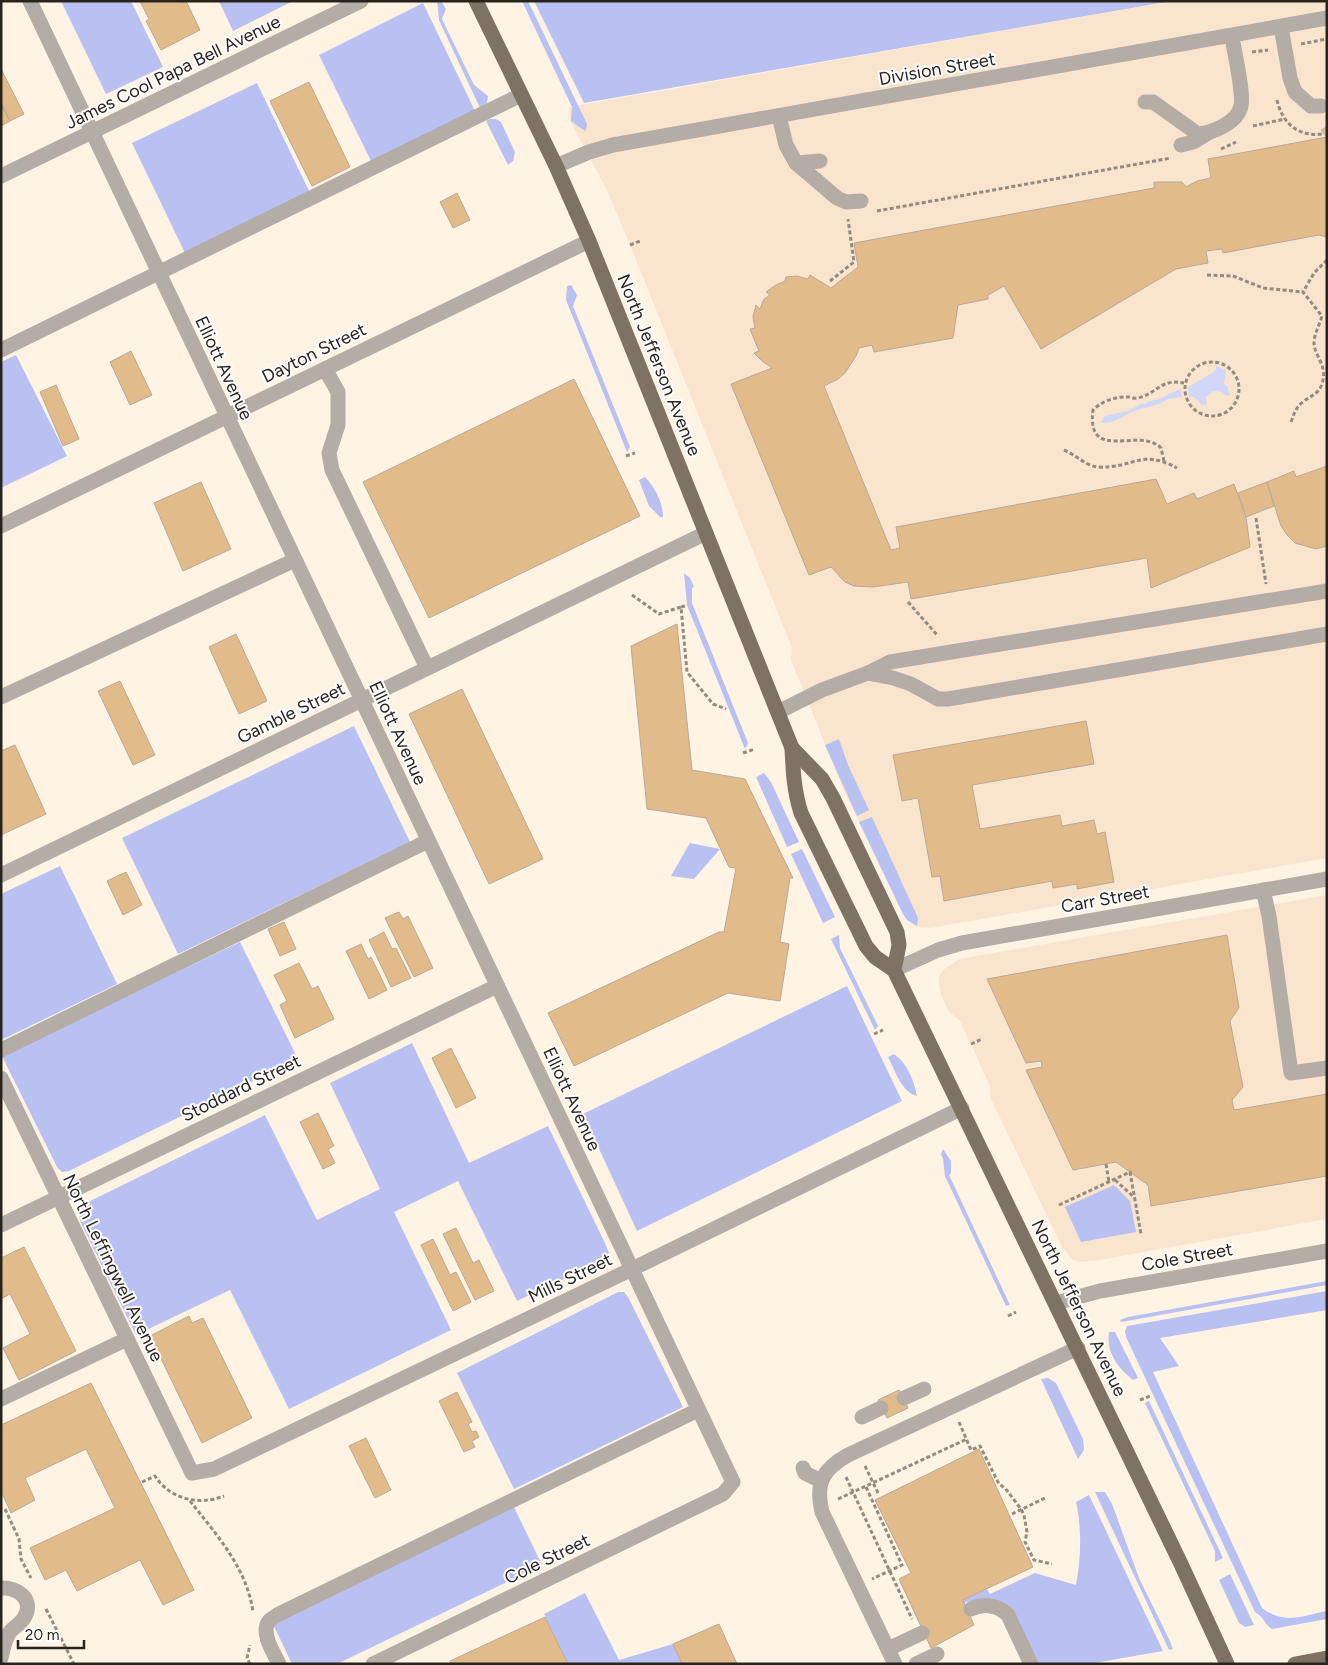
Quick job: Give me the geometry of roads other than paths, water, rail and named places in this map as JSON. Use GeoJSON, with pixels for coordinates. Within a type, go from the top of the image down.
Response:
{"type":"FeatureCollection","features":[{"type":"Feature","properties":{"kind":"main road","name":"North Jefferson Avenue"},"geometry":{"type":"LineString","coordinates":[[476,1],[556,166],[589,241],[778,712],[792,748],[795,794],[801,813],[866,946],[875,957],[894,970],[1182,1564],[1227,1664]]}},
{"type":"Feature","properties":{"kind":"main road","name":"North Jefferson Avenue"},"geometry":{"type":"LineString","coordinates":[[792,748],[822,779],[833,798],[896,932],[899,945],[894,970]]}},
{"type":"Feature","properties":{"kind":"main road"},"geometry":{"type":"LineString","coordinates":[[1295,1664],[1327,1658]]}},
{"type":"Feature","properties":{"kind":"street","name":"Elliott Avenue"},"geometry":{"type":"LineString","coordinates":[[30,1],[732,1482]]}},
{"type":"Feature","properties":{"kind":"street","name":"James Cool Papa Bell Avenue"},"geometry":{"type":"LineString","coordinates":[[1,176],[361,1]]}},
{"type":"Feature","properties":{"kind":"street","name":"Division Street"},"geometry":{"type":"LineString","coordinates":[[556,166],[589,152],[613,145],[1327,18]]}},
{"type":"Feature","properties":{"kind":"street"},"geometry":{"type":"LineString","coordinates":[[1281,27],[1290,78],[1295,92],[1311,106],[1321,106]]}},
{"type":"Feature","properties":{"kind":"street"},"geometry":{"type":"LineString","coordinates":[[1145,102],[1153,102],[1198,134],[1218,129],[1230,121],[1241,108],[1242,98],[1232,36]]}},
{"type":"Feature","properties":{"kind":"street"},"geometry":{"type":"LineString","coordinates":[[1,350],[521,95]]}},
{"type":"Feature","properties":{"kind":"street"},"geometry":{"type":"LineString","coordinates":[[780,116],[786,145],[796,163],[837,198],[846,202],[861,201]]}},
{"type":"Feature","properties":{"kind":"street"},"geometry":{"type":"LineString","coordinates":[[1178,151],[1208,132]]}},
{"type":"Feature","properties":{"kind":"street"},"geometry":{"type":"LineString","coordinates":[[796,163],[820,161]]}},
{"type":"Feature","properties":{"kind":"street","name":"Dayton Street"},"geometry":{"type":"LineString","coordinates":[[1,526],[589,241]]}},
{"type":"Feature","properties":{"kind":"street"},"geometry":{"type":"LineString","coordinates":[[325,369],[338,392],[338,425],[329,452],[332,470],[427,668]]}},
{"type":"Feature","properties":{"kind":"street","name":"Gamble Street"},"geometry":{"type":"LineString","coordinates":[[1,875],[706,533]]}},
{"type":"Feature","properties":{"kind":"street"},"geometry":{"type":"LineString","coordinates":[[1,697],[295,560]]}},
{"type":"Feature","properties":{"kind":"street"},"geometry":{"type":"LineString","coordinates":[[778,712],[822,690],[868,674],[890,662],[1327,590]]}},
{"type":"Feature","properties":{"kind":"street"},"geometry":{"type":"LineString","coordinates":[[868,674],[893,678],[911,684],[938,699],[948,699],[1327,634]]}},
{"type":"Feature","properties":{"kind":"street"},"geometry":{"type":"LineString","coordinates":[[1,1050],[428,841]]}},
{"type":"Feature","properties":{"kind":"street","name":"Carr Street"},"geometry":{"type":"LineString","coordinates":[[894,970],[931,953],[962,943],[1327,879]]}},
{"type":"Feature","properties":{"kind":"street"},"geometry":{"type":"LineString","coordinates":[[1263,890],[1269,916],[1291,1073],[1327,1068]]}},
{"type":"Feature","properties":{"kind":"street","name":"Stoddard Street"},"geometry":{"type":"LineString","coordinates":[[1,1225],[497,986]]}},
{"type":"Feature","properties":{"kind":"street","name":"North Leffingwell Avenue"},"geometry":{"type":"LineString","coordinates":[[1,1078],[192,1473]]}},
{"type":"Feature","properties":{"kind":"street","name":"Mills Street"},"geometry":{"type":"LineString","coordinates":[[192,1473],[214,1469],[632,1269],[962,1108]]}},
{"type":"Feature","properties":{"kind":"street","name":"Cole Street"},"geometry":{"type":"LineString","coordinates":[[1056,1303],[1100,1292],[1327,1251]]}},
{"type":"Feature","properties":{"kind":"street"},"geometry":{"type":"LineString","coordinates":[[1,1399],[127,1339]]}},
{"type":"Feature","properties":{"kind":"street"},"geometry":{"type":"LineString","coordinates":[[895,1664],[822,1512],[819,1490],[826,1470],[848,1455],[1078,1348]]}},
{"type":"Feature","properties":{"kind":"street"},"geometry":{"type":"LineString","coordinates":[[904,1398],[924,1389]]}},
{"type":"Feature","properties":{"kind":"street"},"geometry":{"type":"LineString","coordinates":[[862,1417],[881,1408]]}},
{"type":"Feature","properties":{"kind":"street"},"geometry":{"type":"LineString","coordinates":[[279,1664],[268,1642],[266,1631],[269,1621],[279,1614],[698,1410]]}},
{"type":"Feature","properties":{"kind":"street"},"geometry":{"type":"LineString","coordinates":[[803,1468],[806,1473],[821,1481]]}},
{"type":"Feature","properties":{"kind":"street","name":"Cole Street"},"geometry":{"type":"LineString","coordinates":[[373,1664],[723,1494],[732,1482]]}},
{"type":"Feature","properties":{"kind":"street"},"geometry":{"type":"LineString","coordinates":[[1,1588],[13,1588],[23,1595],[27,1605],[24,1618],[4,1633],[1,1658]]}},
{"type":"Feature","properties":{"kind":"street"},"geometry":{"type":"LineString","coordinates":[[971,1608],[984,1605],[1002,1609],[1008,1616],[1031,1664]]}},
{"type":"Feature","properties":{"kind":"street"},"geometry":{"type":"LineString","coordinates":[[888,1649],[919,1630]]}},
{"type":"Feature","properties":{"kind":"street"},"geometry":{"type":"LineString","coordinates":[[916,1664],[937,1654]]}}]}
